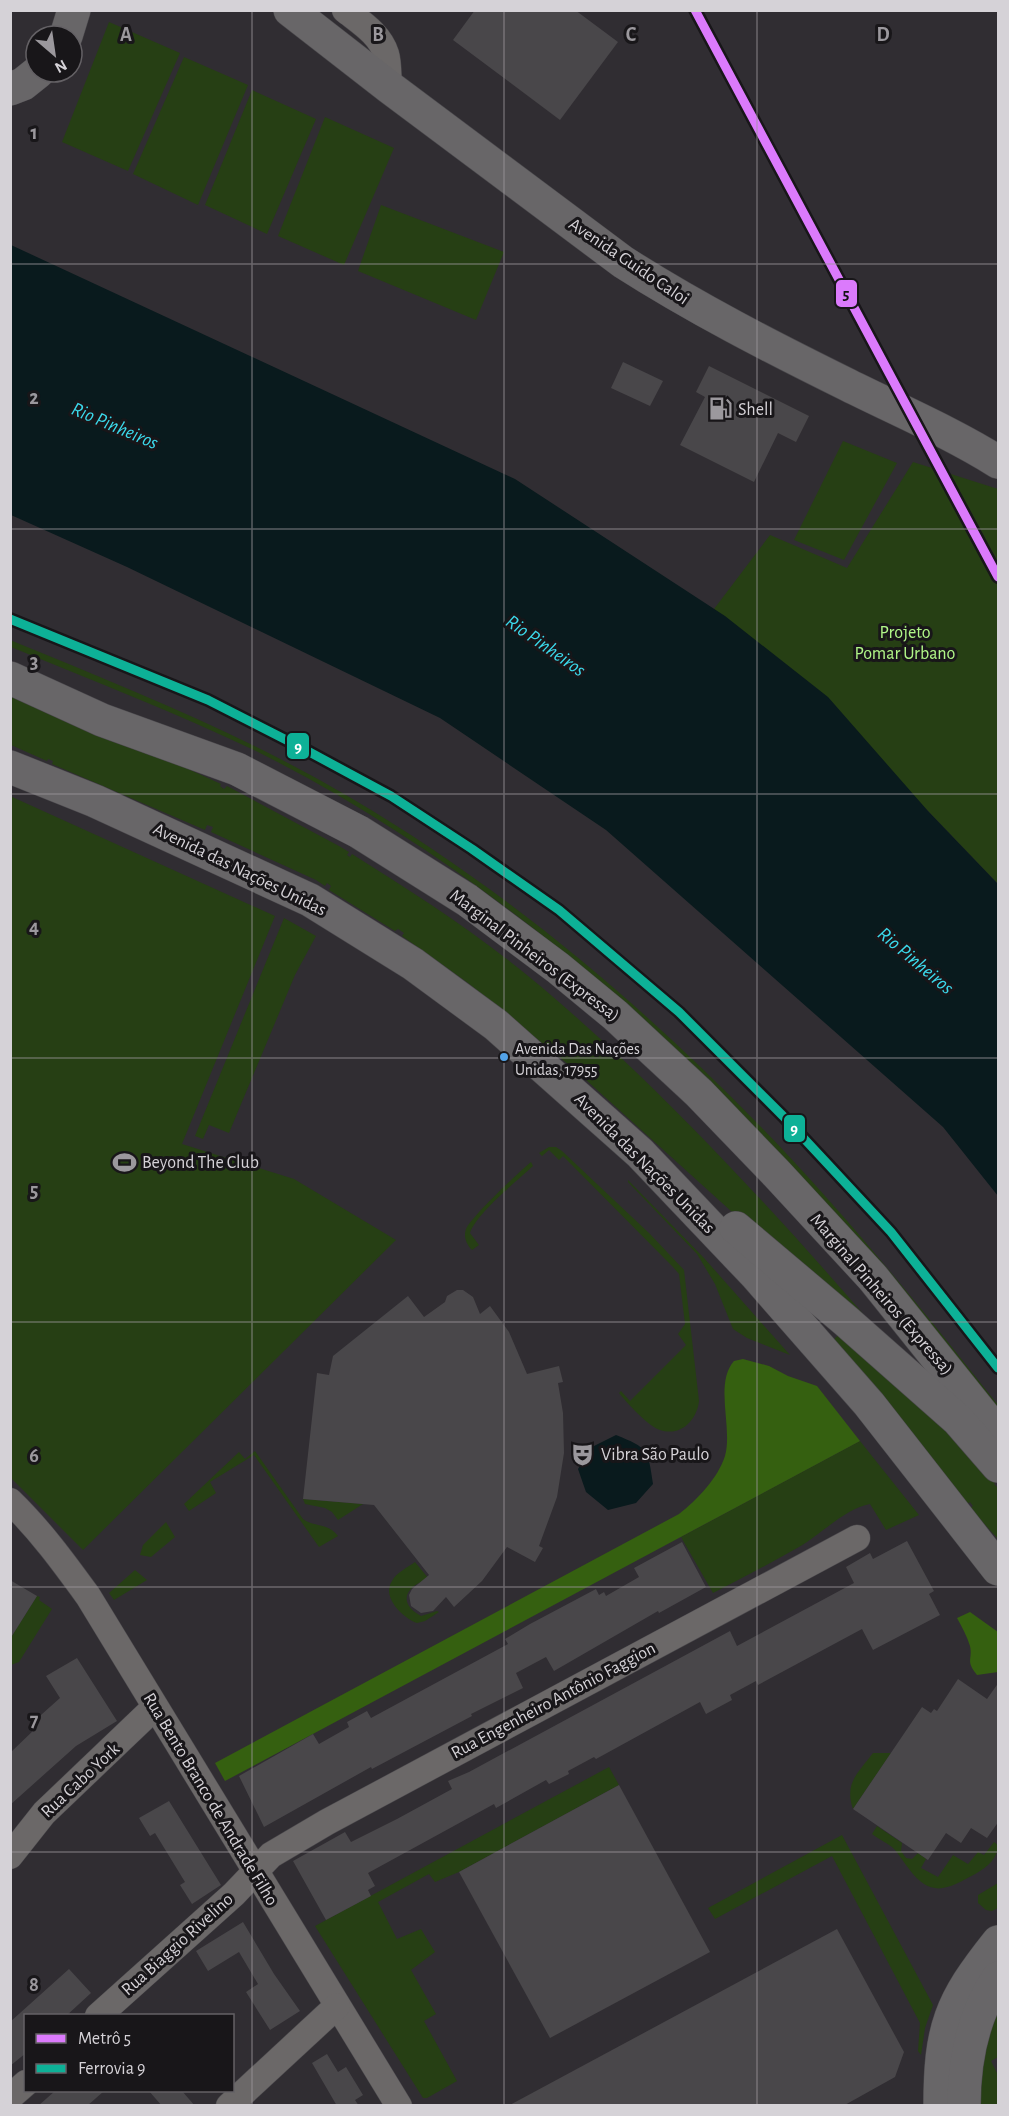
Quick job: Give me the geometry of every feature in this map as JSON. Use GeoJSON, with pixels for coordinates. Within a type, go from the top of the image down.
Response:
{"type":"FeatureCollection","features":[{"type":"Feature","properties":{"kind":"highway","name":"Avenida Guido Caloi"},"geometry":{"type":"LineString","coordinates":[[290,10],[389,87],[623,262],[648,278],[708,314],[848,386],[963,440],[999,462]]}},
{"type":"Feature","properties":{"kind":"highway"},"geometry":{"type":"LineString","coordinates":[[10,89],[24,83]]}},
{"type":"Feature","properties":{"kind":"highway","name":"Marginal Pinheiros (Expressa)"},"geometry":{"type":"LineString","coordinates":[[10,678],[102,720],[237,769],[359,832],[467,900],[558,968],[615,1015],[699,1093],[769,1166],[873,1278],[999,1434]]}},
{"type":"Feature","properties":{"kind":"highway","name":"Avenida das Nações Unidas"},"geometry":{"type":"LineString","coordinates":[[10,767],[106,806],[310,900],[399,955],[496,1025],[640,1153],[749,1267],[877,1413],[999,1569]]}},
{"type":"Feature","properties":{"kind":"highway"},"geometry":{"type":"LineString","coordinates":[[640,1153],[751,1240],[846,1321],[958,1420],[999,1466]]}},
{"type":"Feature","properties":{"kind":"highway"},"geometry":{"type":"LineString","coordinates":[[940,2106],[940,2070],[949,2019],[960,1994],[999,1942]]}},
{"type":"Feature","properties":{"kind":"highway"},"geometry":{"type":"LineString","coordinates":[[964,2106],[969,2051],[976,2021],[999,1978]]}},
{"type":"Feature","properties":{"kind":"street"},"geometry":{"type":"LineString","coordinates":[[345,10],[370,30],[381,44],[387,55],[389,87]]}},
{"type":"Feature","properties":{"kind":"street","name":"Rua Bento Branco de Andrade Filho"},"geometry":{"type":"LineString","coordinates":[[10,1501],[30,1520],[88,1596],[399,2106]]}},
{"type":"Feature","properties":{"kind":"street","name":"Rua Engenheiro Antônio Faggion"},"geometry":{"type":"LineString","coordinates":[[255,1871],[271,1855],[327,1822],[857,1538]]}},
{"type":"Feature","properties":{"kind":"street","name":"Rua Cabo York"},"geometry":{"type":"LineString","coordinates":[[10,1856],[44,1813],[155,1707]]}},
{"type":"Feature","properties":{"kind":"street","name":"Rua Biaggio Rivelino"},"geometry":{"type":"LineString","coordinates":[[100,2014],[234,1894],[255,1871]]}},
{"type":"Feature","properties":{"kind":"street"},"geometry":{"type":"LineString","coordinates":[[229,2106],[337,2006]]}},
{"type":"Feature","properties":{"kind":"street"},"geometry":{"type":"LineString","coordinates":[[10,2097],[24,2085]]}},
{"type":"Feature","properties":{"kind":"green space"},"geometry":{"type":"Polygon","coordinates":[[[109,22],[180,53],[128,171],[62,142],[109,22]]]}},
{"type":"Feature","properties":{"kind":"green space"},"geometry":{"type":"Polygon","coordinates":[[[184,57],[248,85],[198,205],[133,174],[184,57]]]}},
{"type":"Feature","properties":{"kind":"green space"},"geometry":{"type":"Polygon","coordinates":[[[252,90],[316,119],[267,234],[205,205],[252,90]]]}},
{"type":"Feature","properties":{"kind":"green space"},"geometry":{"type":"Polygon","coordinates":[[[325,117],[394,148],[344,265],[278,236],[325,117]]]}},
{"type":"Feature","properties":{"kind":"green space"},"geometry":{"type":"Polygon","coordinates":[[[381,205],[504,252],[476,320],[358,271],[381,205]]]}},
{"type":"Feature","properties":{"kind":"green space"},"geometry":{"type":"Polygon","coordinates":[[[843,441],[897,463],[844,560],[794,540],[843,441]]]}},
{"type":"Feature","properties":{"kind":"green space","name":"Projeto Pomar Urbano"},"geometry":{"type":"Polygon","coordinates":[[[913,462],[998,489],[998,884],[928,811],[714,609],[770,535],[847,568],[913,462]]]}},
{"type":"Feature","properties":{"kind":"green space"},"geometry":{"type":"Polygon","coordinates":[[[10,640],[184,713],[269,753],[407,832],[514,907],[615,989],[664,1033],[790,1157],[941,1333],[998,1405],[998,1412],[566,954],[530,925],[417,845],[299,773],[197,724],[11,647],[10,640]]]}},
{"type":"Feature","properties":{"kind":"green space"},"geometry":{"type":"Polygon","coordinates":[[[11,688],[221,784],[220,786],[224,789],[227,786],[349,852],[347,855],[350,857],[352,854],[378,870],[480,939],[559,1002],[607,1045],[604,1048],[614,1057],[617,1054],[650,1085],[744,1182],[866,1317],[742,1221],[585,1079],[589,1075],[583,1071],[580,1074],[468,983],[402,936],[404,933],[398,929],[395,931],[329,890],[331,886],[327,883],[325,886],[211,832],[213,827],[207,825],[205,830],[52,764],[53,761],[48,759],[47,761],[11,745],[11,688]]]}},
{"type":"Feature","properties":{"kind":"green space","name":"Beyond The Club"},"geometry":{"type":"Polygon","coordinates":[[[10,796],[275,916],[182,1144],[294,1179],[396,1240],[83,1550],[11,1478],[10,796]]]}},
{"type":"Feature","properties":{"kind":"green space"},"geometry":{"type":"Polygon","coordinates":[[[284,918],[316,936],[295,975],[229,1133],[209,1125],[203,1139],[195,1136],[284,918]]]}},
{"type":"Feature","properties":{"kind":"green space"},"geometry":{"type":"Polygon","coordinates":[[[549,1147],[556,1147],[562,1151],[650,1234],[684,1270],[699,1401],[695,1415],[681,1429],[668,1432],[655,1428],[638,1414],[619,1393],[621,1391],[630,1401],[686,1345],[678,1334],[685,1324],[679,1274],[563,1156],[559,1160],[549,1150],[542,1156],[539,1153],[549,1147]]]}},
{"type":"Feature","properties":{"kind":"green space"},"geometry":{"type":"Polygon","coordinates":[[[531,1162],[533,1166],[480,1216],[470,1233],[479,1245],[472,1250],[465,1235],[470,1223],[496,1194],[531,1162]]]}},
{"type":"Feature","properties":{"kind":"green space"},"geometry":{"type":"Polygon","coordinates":[[[628,1180],[704,1258],[790,1355],[747,1338],[733,1329],[715,1284],[697,1254],[628,1180]]]}},
{"type":"Feature","properties":{"kind":"green space"},"geometry":{"type":"Polygon","coordinates":[[[841,1333],[900,1384],[996,1482],[994,1484],[998,1488],[998,1539],[970,1508],[973,1506],[970,1502],[967,1504],[834,1339],[841,1333]]]}},
{"type":"Feature","properties":{"kind":"green space"},"geometry":{"type":"Polygon","coordinates":[[[743,1359],[769,1366],[788,1376],[817,1386],[860,1441],[225,1781],[215,1763],[679,1514],[706,1488],[722,1464],[727,1445],[725,1381],[734,1361],[743,1359]]]}},
{"type":"Feature","properties":{"kind":"green space"},"geometry":{"type":"Polygon","coordinates":[[[860,1441],[919,1515],[886,1530],[870,1504],[861,1507],[843,1516],[799,1547],[713,1593],[681,1537],[860,1441]]]}},
{"type":"Feature","properties":{"kind":"green space"},"geometry":{"type":"Polygon","coordinates":[[[255,1451],[303,1519],[326,1527],[338,1536],[319,1547],[254,1455],[210,1482],[216,1493],[189,1511],[184,1504],[239,1452],[245,1459],[255,1451]]]}},
{"type":"Feature","properties":{"kind":"green space"},"geometry":{"type":"Polygon","coordinates":[[[303,1499],[363,1504],[338,1520],[332,1512],[325,1508],[305,1504],[303,1499]]]}},
{"type":"Feature","properties":{"kind":"green space"},"geometry":{"type":"Polygon","coordinates":[[[166,1522],[175,1537],[151,1557],[140,1555],[143,1545],[166,1522]]]}},
{"type":"Feature","properties":{"kind":"green space"},"geometry":{"type":"Polygon","coordinates":[[[415,1562],[429,1579],[415,1585],[410,1590],[407,1594],[409,1605],[421,1616],[439,1612],[417,1623],[400,1612],[389,1594],[389,1587],[394,1578],[415,1562]]]}},
{"type":"Feature","properties":{"kind":"green space"},"geometry":{"type":"Polygon","coordinates":[[[135,1570],[147,1580],[114,1600],[109,1593],[135,1570]]]}},
{"type":"Feature","properties":{"kind":"green space"},"geometry":{"type":"Polygon","coordinates":[[[37,1596],[52,1609],[19,1662],[11,1665],[10,1639],[37,1596]]]}},
{"type":"Feature","properties":{"kind":"green space"},"geometry":{"type":"Polygon","coordinates":[[[970,1612],[998,1632],[998,1672],[977,1675],[971,1666],[970,1646],[957,1618],[970,1612]]]}},
{"type":"Feature","properties":{"kind":"green space"},"geometry":{"type":"Polygon","coordinates":[[[873,1753],[891,1753],[853,1809],[851,1785],[873,1753]]]}},
{"type":"Feature","properties":{"kind":"green space"},"geometry":{"type":"Polygon","coordinates":[[[609,1767],[619,1785],[459,1872],[435,1882],[429,1874],[378,1902],[397,1939],[421,1929],[435,1952],[411,1970],[436,2014],[424,2021],[457,2081],[423,2098],[315,1926],[609,1767]]]}},
{"type":"Feature","properties":{"kind":"green space"},"geometry":{"type":"Polygon","coordinates":[[[877,1826],[902,1843],[901,1851],[906,1858],[912,1859],[918,1853],[926,1859],[921,1868],[938,1877],[953,1855],[968,1864],[978,1852],[984,1855],[994,1842],[998,1845],[998,1850],[991,1862],[977,1873],[958,1883],[933,1888],[917,1879],[893,1848],[872,1834],[877,1826]]]}},
{"type":"Feature","properties":{"kind":"green space"},"geometry":{"type":"Polygon","coordinates":[[[842,1835],[933,2005],[925,2028],[921,2055],[918,2051],[920,2023],[832,1856],[715,1919],[708,1908],[842,1835]]]}},
{"type":"Feature","properties":{"kind":"green space"},"geometry":{"type":"Polygon","coordinates":[[[998,1883],[998,1908],[992,1911],[986,1910],[978,1903],[978,1895],[998,1883]]]}},
{"type":"Feature","properties":{"kind":"green space"},"geometry":{"type":"Polygon","coordinates":[[[998,2007],[998,2057],[991,2061],[998,2075],[998,2105],[980,2106],[982,2047],[998,2007]]]}},
{"type":"Feature","properties":{"kind":"water","name":"Rio Pinheiros"},"geometry":{"type":"Polygon","coordinates":[[[11,245],[515,479],[725,616],[828,697],[928,811],[998,884],[998,1196],[943,1127],[606,830],[440,718],[127,567],[11,515],[11,245]]]}},
{"type":"Feature","properties":{"kind":"water"},"geometry":{"type":"Polygon","coordinates":[[[616,1435],[635,1443],[645,1451],[650,1463],[653,1484],[636,1503],[608,1510],[586,1492],[578,1469],[592,1447],[616,1435]]]}},
{"type":"Feature","properties":{"kind":"building"},"geometry":{"type":"Polygon","coordinates":[[[475,10],[575,10],[618,42],[560,120],[453,40],[475,10]]]}},
{"type":"Feature","properties":{"kind":"building"},"geometry":{"type":"Polygon","coordinates":[[[623,362],[663,381],[650,406],[611,388],[623,362]]]}},
{"type":"Feature","properties":{"kind":"building"},"geometry":{"type":"Polygon","coordinates":[[[709,366],[809,416],[796,442],[778,433],[754,482],[680,445],[705,397],[696,392],[709,366]]]}},
{"type":"Feature","properties":{"kind":"building"},"geometry":{"type":"Polygon","coordinates":[[[457,1290],[463,1290],[473,1297],[480,1314],[490,1306],[509,1332],[527,1374],[559,1366],[563,1382],[558,1383],[563,1413],[564,1453],[557,1497],[539,1546],[543,1548],[535,1562],[507,1547],[482,1581],[454,1607],[446,1597],[433,1611],[421,1613],[411,1606],[409,1595],[412,1589],[429,1575],[374,1505],[303,1499],[317,1373],[329,1375],[333,1356],[408,1296],[424,1317],[457,1290]]]}},
{"type":"Feature","properties":{"kind":"building"},"geometry":{"type":"Polygon","coordinates":[[[907,1541],[934,1591],[929,1594],[940,1615],[873,1650],[862,1629],[758,1685],[756,1681],[730,1695],[732,1700],[706,1714],[700,1702],[596,1759],[594,1757],[568,1771],[569,1774],[549,1784],[546,1780],[496,1808],[494,1804],[368,1873],[375,1886],[368,1890],[371,1896],[326,1920],[293,1861],[345,1832],[351,1842],[397,1819],[452,1789],[448,1781],[469,1772],[730,1631],[737,1646],[854,1583],[846,1567],[870,1553],[873,1559],[907,1541]]]}},
{"type":"Feature","properties":{"kind":"building"},"geometry":{"type":"Polygon","coordinates":[[[682,1542],[706,1587],[659,1613],[658,1611],[554,1671],[546,1657],[516,1673],[523,1688],[372,1769],[371,1767],[264,1827],[239,1776],[313,1734],[319,1744],[349,1727],[347,1722],[367,1711],[371,1718],[508,1644],[505,1639],[596,1589],[599,1595],[604,1592],[606,1596],[639,1577],[634,1568],[682,1542]]]}},
{"type":"Feature","properties":{"kind":"building"},"geometry":{"type":"Polygon","coordinates":[[[10,1580],[37,1596],[10,1639],[10,1580]]]}},
{"type":"Feature","properties":{"kind":"building"},"geometry":{"type":"Polygon","coordinates":[[[77,1658],[117,1721],[76,1746],[10,1805],[10,1753],[36,1728],[32,1723],[60,1698],[46,1676],[77,1658]]]}},
{"type":"Feature","properties":{"kind":"building"},"geometry":{"type":"Polygon","coordinates":[[[958,1679],[987,1699],[999,1682],[999,1821],[987,1838],[971,1828],[961,1843],[946,1833],[928,1860],[853,1809],[922,1707],[931,1713],[934,1709],[937,1711],[958,1679]]]}},
{"type":"Feature","properties":{"kind":"building"},"geometry":{"type":"Polygon","coordinates":[[[619,1785],[710,1952],[550,2038],[459,1872],[619,1785]]]}},
{"type":"Feature","properties":{"kind":"building"},"geometry":{"type":"Polygon","coordinates":[[[169,1801],[221,1885],[192,1904],[180,1885],[185,1882],[155,1833],[150,1836],[139,1818],[169,1801]]]}},
{"type":"Feature","properties":{"kind":"building"},"geometry":{"type":"Polygon","coordinates":[[[243,1922],[274,1974],[300,2011],[270,2030],[246,1992],[258,1984],[239,1952],[208,1971],[196,1951],[243,1922]]]}},
{"type":"Feature","properties":{"kind":"building"},"geometry":{"type":"Polygon","coordinates":[[[837,1929],[904,2052],[895,2077],[843,2106],[508,2106],[837,1929]]]}},
{"type":"Feature","properties":{"kind":"building"},"geometry":{"type":"Polygon","coordinates":[[[69,1969],[91,1993],[68,2014],[24,2014],[24,2055],[10,2066],[10,2022],[69,1969]]]}},
{"type":"Feature","properties":{"kind":"building"},"geometry":{"type":"Polygon","coordinates":[[[327,2054],[338,2072],[346,2067],[363,2095],[355,2100],[359,2106],[337,2106],[312,2063],[327,2054]]]}},
{"type":"Feature","properties":{"kind":"building"},"geometry":{"type":"Polygon","coordinates":[[[54,2092],[103,2092],[87,2106],[38,2106],[54,2092]]]}},
{"type":"Feature","properties":{"kind":"building"},"geometry":{"type":"Polygon","coordinates":[[[150,2092],[183,2092],[195,2106],[162,2106],[150,2092]]]}},
{"type":"Feature","properties":{"kind":"metro line","name":"5"},"geometry":{"type":"LineString","coordinates":[[695,10],[998,577]]}},
{"type":"Feature","properties":{"kind":"rail line","name":"9"},"geometry":{"type":"LineString","coordinates":[[10,619],[208,700],[302,748],[391,796],[559,910],[679,1012],[783,1116],[891,1232],[998,1368]]}},
{"type":"Feature","properties":{"kind":"place","name":"Shell"},"geometry":{"type":"Point","coordinates":[720,409]}},
{"type":"Feature","properties":{"kind":"place","name":"Avenida Das Nações Unidas, 17955"},"geometry":{"type":"Point","coordinates":[504,1057]}},
{"type":"Feature","properties":{"kind":"place","name":"Beyond The Club"},"geometry":{"type":"Point","coordinates":[124,1162]}},
{"type":"Feature","properties":{"kind":"place","name":"Vibra São Paulo"},"geometry":{"type":"Point","coordinates":[583,1454]}}]}
